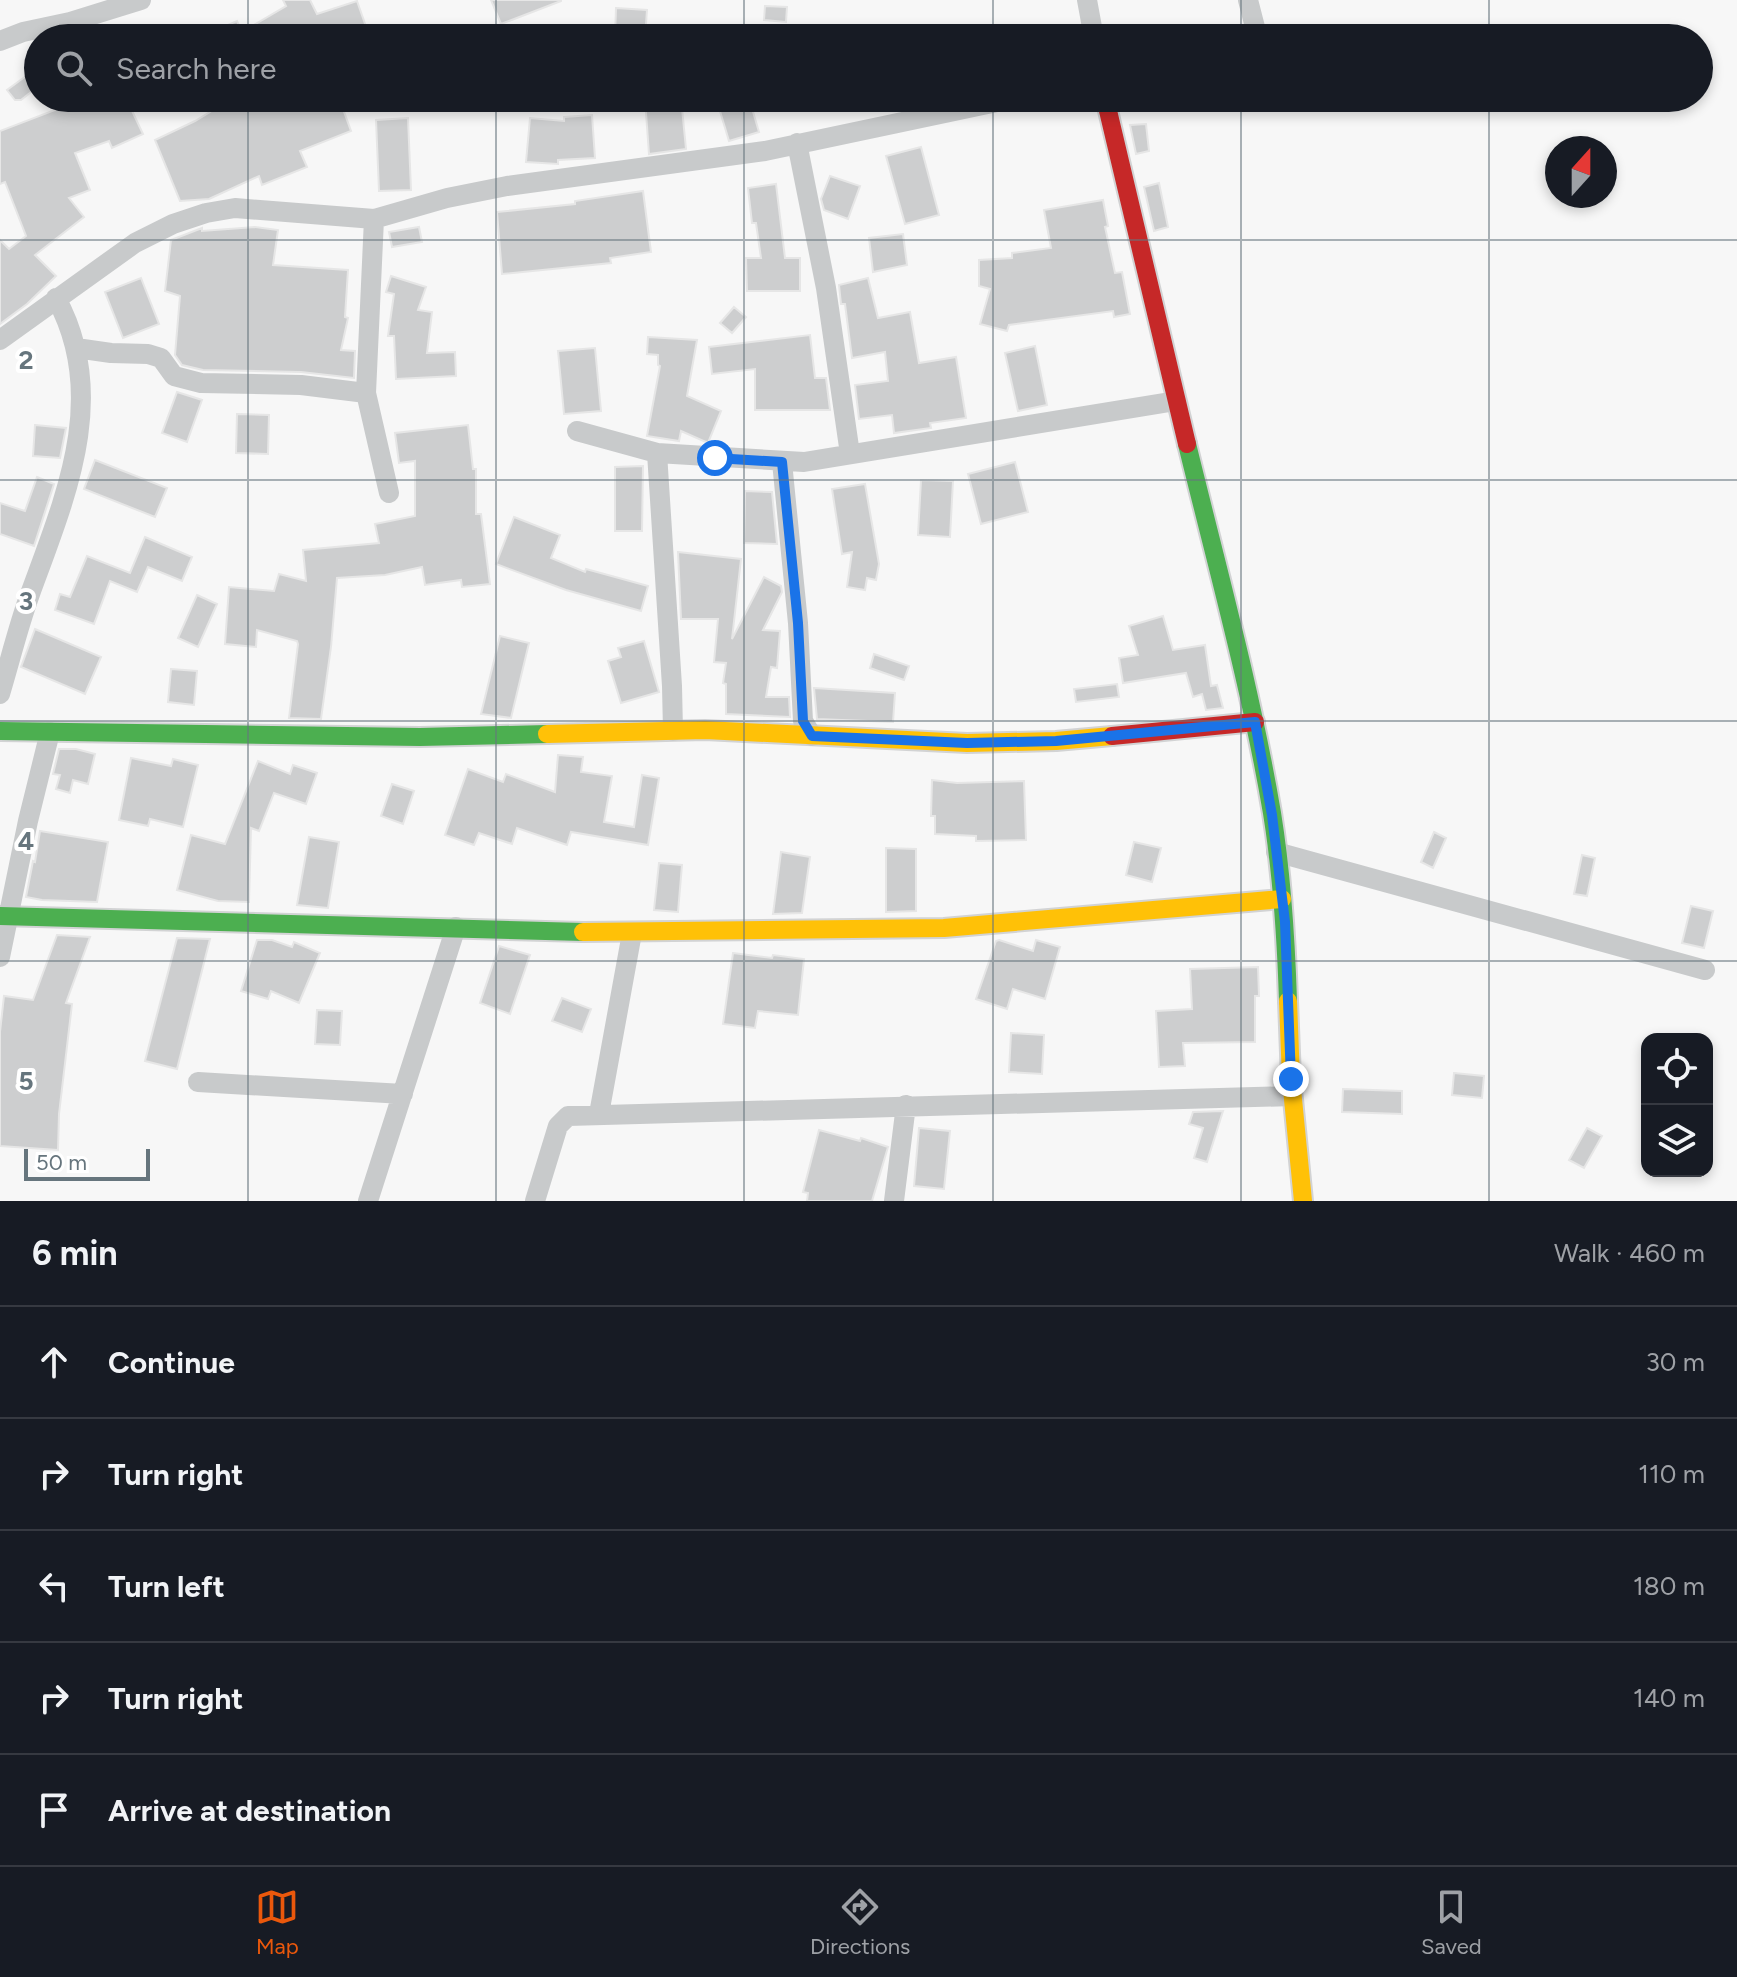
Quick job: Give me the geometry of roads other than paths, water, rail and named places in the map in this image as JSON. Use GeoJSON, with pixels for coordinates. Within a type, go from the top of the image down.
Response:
{"type":"FeatureCollection","features":[{"type":"Feature","properties":{"kind":"street"},"geometry":{"type":"LineString","coordinates":[[61,24],[141,0]]}},
{"type":"Feature","properties":{"kind":"street"},"geometry":{"type":"LineString","coordinates":[[1087,0],[1091,24]]}},
{"type":"Feature","properties":{"kind":"street"},"geometry":{"type":"LineString","coordinates":[[1248,0],[1254,24]]}},
{"type":"Feature","properties":{"kind":"street"},"geometry":{"type":"LineString","coordinates":[[0,41],[24,32]]}},
{"type":"Feature","properties":{"kind":"street"},"geometry":{"type":"LineString","coordinates":[[0,340],[135,243],[173,224],[206,213],[235,208],[374,219],[447,198],[507,186],[706,160],[948,112]]}},
{"type":"Feature","properties":{"kind":"street"},"geometry":{"type":"LineString","coordinates":[[1108,112],[1255,722],[1282,899],[1293,1096],[1303,1201]]}},
{"type":"Feature","properties":{"kind":"street"},"geometry":{"type":"LineString","coordinates":[[797,143],[826,288],[850,454]]}},
{"type":"Feature","properties":{"kind":"street"},"geometry":{"type":"LineString","coordinates":[[374,219],[366,393],[389,493]]}},
{"type":"Feature","properties":{"kind":"street"},"geometry":{"type":"LineString","coordinates":[[0,694],[78,452],[81,374],[76,348],[56,298]]}},
{"type":"Feature","properties":{"kind":"street"},"geometry":{"type":"LineString","coordinates":[[76,348],[148,354],[161,358],[174,376],[201,383],[301,385],[366,393]]}},
{"type":"Feature","properties":{"kind":"street"},"geometry":{"type":"LineString","coordinates":[[577,431],[657,453],[804,462],[1176,401]]}},
{"type":"Feature","properties":{"kind":"street"},"geometry":{"type":"LineString","coordinates":[[657,453],[673,731]]}},
{"type":"Feature","properties":{"kind":"street"},"geometry":{"type":"LineString","coordinates":[[782,462],[798,623],[803,721],[812,736]]}},
{"type":"Feature","properties":{"kind":"street"},"geometry":{"type":"LineString","coordinates":[[0,731],[420,737],[705,730],[967,743],[1041,741],[1255,722]]}},
{"type":"Feature","properties":{"kind":"street"},"geometry":{"type":"LineString","coordinates":[[0,957],[4,916],[50,732]]}},
{"type":"Feature","properties":{"kind":"street"},"geometry":{"type":"LineString","coordinates":[[1276,852],[1705,970]]}},
{"type":"Feature","properties":{"kind":"street"},"geometry":{"type":"LineString","coordinates":[[4,916],[632,933],[944,928],[1282,899]]}},
{"type":"Feature","properties":{"kind":"street"},"geometry":{"type":"LineString","coordinates":[[368,1201],[456,927]]}},
{"type":"Feature","properties":{"kind":"street"},"geometry":{"type":"LineString","coordinates":[[599,1114],[632,933]]}},
{"type":"Feature","properties":{"kind":"street"},"geometry":{"type":"LineString","coordinates":[[198,1082],[403,1094]]}},
{"type":"Feature","properties":{"kind":"street"},"geometry":{"type":"LineString","coordinates":[[535,1201],[558,1126],[568,1116],[1293,1096]]}},
{"type":"Feature","properties":{"kind":"street"},"geometry":{"type":"LineString","coordinates":[[894,1201],[906,1105]]}}]}
